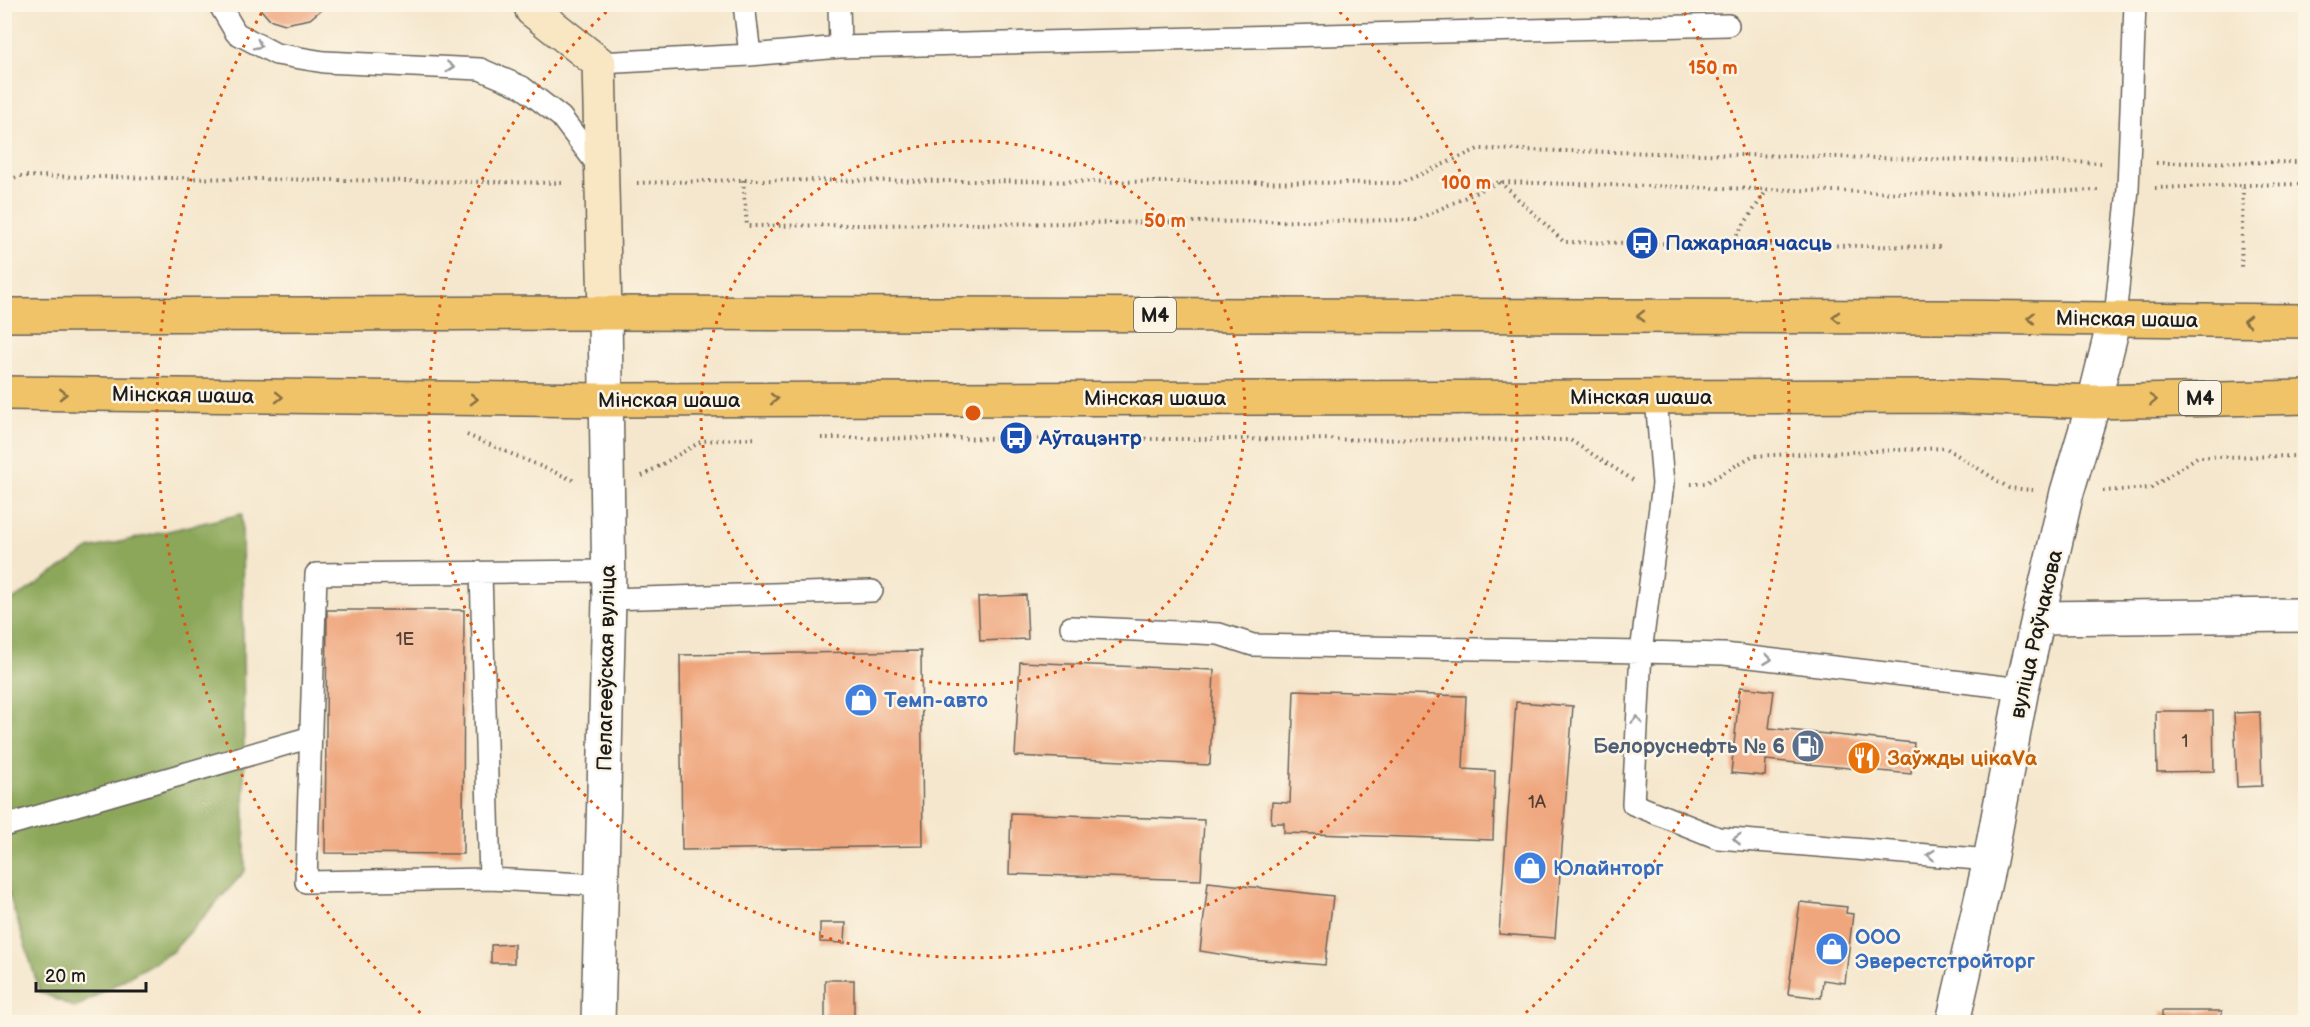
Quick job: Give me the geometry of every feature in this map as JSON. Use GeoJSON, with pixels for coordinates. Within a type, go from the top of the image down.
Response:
{"type":"FeatureCollection","features":[{"type":"Feature","properties":{"kind":"main road","name":"Мінская шаша"},"geometry":{"type":"LineString","coordinates":[[4,315],[605,313],[2115,318],[2306,321]]}},
{"type":"Feature","properties":{"kind":"main road","name":"Мінская шаша"},"geometry":{"type":"LineString","coordinates":[[4,393],[606,400],[1943,396],[2094,402],[2306,397]]}},
{"type":"Feature","properties":{"kind":"street"},"geometry":{"type":"LineString","coordinates":[[529,6],[599,63],[605,313]]}},
{"type":"Feature","properties":{"kind":"street","name":"Пелагееўская вуліца"},"geometry":{"type":"LineString","coordinates":[[598,1023],[609,585],[605,313]]}},
{"type":"Feature","properties":{"kind":"street","name":"вуліца Раўчакова"},"geometry":{"type":"LineString","coordinates":[[1953,1023],[1990,860],[2022,689],[2038,618],[2067,492],[2094,402],[2115,318]]}},
{"type":"Feature","properties":{"kind":"street"},"geometry":{"type":"LineString","coordinates":[[2038,618],[2306,615]]}},
{"type":"Feature","properties":{"kind":"lane"},"geometry":{"type":"LineString","coordinates":[[219,4],[236,33],[276,54],[324,62],[480,69],[511,82],[522,87],[561,117],[603,178]]}},
{"type":"Feature","properties":{"kind":"lane"},"geometry":{"type":"LineString","coordinates":[[744,4],[750,56]]}},
{"type":"Feature","properties":{"kind":"lane"},"geometry":{"type":"LineString","coordinates":[[839,4],[840,47]]}},
{"type":"Feature","properties":{"kind":"lane"},"geometry":{"type":"LineString","coordinates":[[2115,318],[2128,189],[2135,4]]}},
{"type":"Feature","properties":{"kind":"lane"},"geometry":{"type":"LineString","coordinates":[[599,63],[750,56],[840,47],[1728,25]]}},
{"type":"Feature","properties":{"kind":"lane"},"geometry":{"type":"LineString","coordinates":[[1656,397],[1663,484],[1641,652],[1633,804],[1718,838],[1990,860]]}},
{"type":"Feature","properties":{"kind":"lane"},"geometry":{"type":"LineString","coordinates":[[481,573],[490,879]]}},
{"type":"Feature","properties":{"kind":"lane"},"geometry":{"type":"LineString","coordinates":[[601,885],[490,879],[306,882],[316,574],[481,573],[609,585],[872,591]]}},
{"type":"Feature","properties":{"kind":"lane"},"geometry":{"type":"LineString","coordinates":[[1071,627],[1219,634],[1253,645],[1724,654],[2022,689]]}},
{"type":"Feature","properties":{"kind":"lane"},"geometry":{"type":"LineString","coordinates":[[4,826],[311,737]]}},
{"type":"Feature","properties":{"kind":"path"},"geometry":{"type":"LineString","coordinates":[[4,183],[19,176],[1401,183],[1478,149],[2128,164],[2306,162]]}},
{"type":"Feature","properties":{"kind":"path"},"geometry":{"type":"LineString","coordinates":[[744,180],[747,226],[1416,220],[1499,182],[1944,194],[2306,184]]}},
{"type":"Feature","properties":{"kind":"path"},"geometry":{"type":"LineString","coordinates":[[1499,182],[1564,243],[1942,247]]}},
{"type":"Feature","properties":{"kind":"path"},"geometry":{"type":"LineString","coordinates":[[2241,270],[2243,185]]}},
{"type":"Feature","properties":{"kind":"path"},"geometry":{"type":"LineString","coordinates":[[1730,245],[1768,189]]}},
{"type":"Feature","properties":{"kind":"path"},"geometry":{"type":"LineString","coordinates":[[456,435],[468,435],[578,482],[607,483],[635,480],[702,441],[763,437]]}},
{"type":"Feature","properties":{"kind":"path"},"geometry":{"type":"LineString","coordinates":[[809,438],[1570,440],[1630,480],[1663,484],[1706,483],[1752,456],[1946,448],[2009,488],[2067,492],[2151,488],[2197,457],[2247,454],[2306,456]]}},
{"type":"Feature","properties":{"kind":"green space"},"geometry":{"type":"Polygon","coordinates":[[[242,514],[245,871],[172,952],[75,1008],[40,992],[5,882],[4,606],[89,549],[242,514]]]}},
{"type":"Feature","properties":{"kind":"building"},"geometry":{"type":"Polygon","coordinates":[[[256,4],[328,4],[310,19],[285,24],[269,19],[256,4]]]}},
{"type":"Feature","properties":{"kind":"building"},"geometry":{"type":"Polygon","coordinates":[[[1026,595],[1028,639],[980,641],[978,597],[1026,595]]]}},
{"type":"Feature","properties":{"kind":"building"},"geometry":{"type":"Polygon","coordinates":[[[327,610],[464,610],[463,854],[325,853],[327,610]]]}},
{"type":"Feature","properties":{"kind":"building"},"geometry":{"type":"Polygon","coordinates":[[[921,651],[923,846],[682,850],[680,655],[921,651]]]}},
{"type":"Feature","properties":{"kind":"building"},"geometry":{"type":"Polygon","coordinates":[[[1020,662],[1214,670],[1210,765],[1015,756],[1020,662]]]}},
{"type":"Feature","properties":{"kind":"building"},"geometry":{"type":"Polygon","coordinates":[[[1740,687],[1774,691],[1769,728],[1914,743],[1911,774],[1766,760],[1765,776],[1731,773],[1740,687]]]}},
{"type":"Feature","properties":{"kind":"building"},"geometry":{"type":"Polygon","coordinates":[[[1294,690],[1466,696],[1463,769],[1495,771],[1493,840],[1284,833],[1284,823],[1271,823],[1272,802],[1290,803],[1294,690]]]}},
{"type":"Feature","properties":{"kind":"building"},"geometry":{"type":"Polygon","coordinates":[[[1516,702],[1573,706],[1555,938],[1499,934],[1516,702]]]}},
{"type":"Feature","properties":{"kind":"building"},"geometry":{"type":"Polygon","coordinates":[[[2156,711],[2213,711],[2214,771],[2157,772],[2156,711]]]}},
{"type":"Feature","properties":{"kind":"building"},"geometry":{"type":"Polygon","coordinates":[[[2260,712],[2262,786],[2237,787],[2234,713],[2260,712]]]}},
{"type":"Feature","properties":{"kind":"building"},"geometry":{"type":"Polygon","coordinates":[[[1011,813],[1204,820],[1201,880],[1009,874],[1011,813]]]}},
{"type":"Feature","properties":{"kind":"building"},"geometry":{"type":"Polygon","coordinates":[[[1208,882],[1333,896],[1325,965],[1249,959],[1200,951],[1208,882]]]}},
{"type":"Feature","properties":{"kind":"building"},"geometry":{"type":"Polygon","coordinates":[[[1800,902],[1847,907],[1846,913],[1853,914],[1845,983],[1823,980],[1821,998],[1788,994],[1800,902]]]}},
{"type":"Feature","properties":{"kind":"building"},"geometry":{"type":"Polygon","coordinates":[[[820,923],[846,923],[845,943],[820,942],[820,923]]]}},
{"type":"Feature","properties":{"kind":"building"},"geometry":{"type":"Polygon","coordinates":[[[514,944],[514,963],[491,963],[491,945],[514,944]]]}},
{"type":"Feature","properties":{"kind":"building"},"geometry":{"type":"Polygon","coordinates":[[[825,980],[854,980],[854,1022],[825,1022],[825,980]]]}},
{"type":"Feature","properties":{"kind":"building"},"geometry":{"type":"Polygon","coordinates":[[[2162,1011],[2222,1011],[2221,1022],[2162,1022],[2162,1011]]]}},
{"type":"Feature","properties":{"kind":"building"},"geometry":{"type":"Polygon","coordinates":[[[495,1018],[496,1022],[446,1022],[446,1020],[495,1018]]]}},
{"type":"Feature","properties":{"kind":"place","name":"Пажарная часць"},"geometry":{"type":"Point","coordinates":[1642,243]}},
{"type":"Feature","properties":{"kind":"place","name":"Аўтацэнтр"},"geometry":{"type":"Point","coordinates":[1016,438]}},
{"type":"Feature","properties":{"kind":"place","name":"Темп-авто"},"geometry":{"type":"Point","coordinates":[861,700]}},
{"type":"Feature","properties":{"kind":"place","name":"Белоруснефть № 6"},"geometry":{"type":"Point","coordinates":[1808,746]}},
{"type":"Feature","properties":{"kind":"place","name":"Заўжды цікаVа"},"geometry":{"type":"Point","coordinates":[1864,758]}},
{"type":"Feature","properties":{"kind":"place","name":"Юлайнторг"},"geometry":{"type":"Point","coordinates":[1530,868]}},
{"type":"Feature","properties":{"kind":"place","name":"ООО Эверестстройторг"},"geometry":{"type":"Point","coordinates":[1832,949]}}]}
